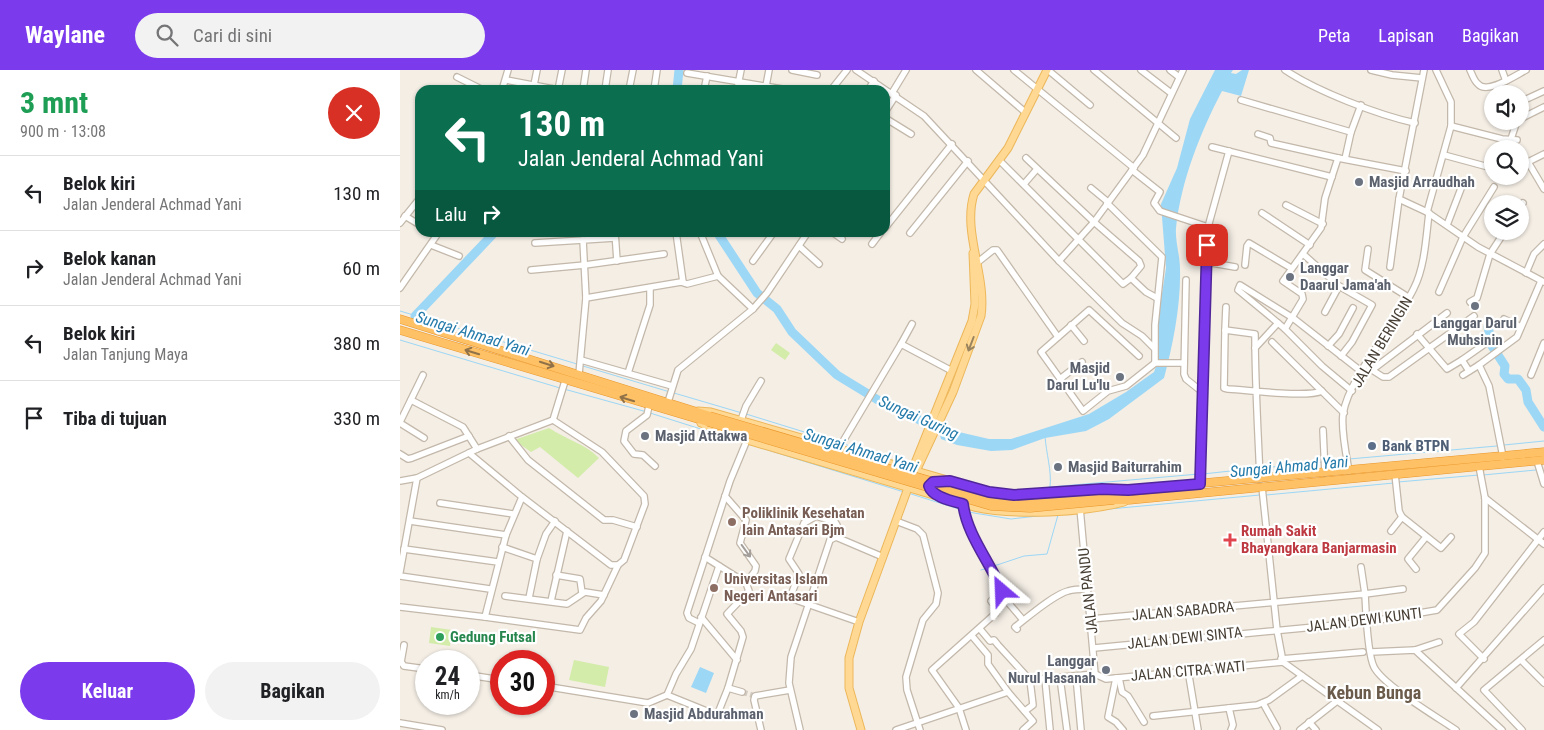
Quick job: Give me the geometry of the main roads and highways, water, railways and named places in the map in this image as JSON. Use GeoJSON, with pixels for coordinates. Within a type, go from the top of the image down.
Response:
{"type":"FeatureCollection","features":[{"type":"Feature","properties":{"kind":"highway"},"geometry":{"type":"LineString","coordinates":[[400,319],[579,374],[668,399],[698,411],[709,419]]}},
{"type":"Feature","properties":{"kind":"highway"},"geometry":{"type":"LineString","coordinates":[[420,336],[423,326]]}},
{"type":"Feature","properties":{"kind":"highway"},"geometry":{"type":"LineString","coordinates":[[400,330],[648,410],[695,419],[709,419],[991,506],[1030,508],[1113,497],[1128,490],[1173,491],[1200,479],[1224,486]]}},
{"type":"Feature","properties":{"kind":"highway"},"geometry":{"type":"LineString","coordinates":[[431,340],[434,330]]}},
{"type":"Feature","properties":{"kind":"highway"},"geometry":{"type":"LineString","coordinates":[[1113,497],[1129,500],[1173,491],[1224,486],[1325,470],[1349,470],[1394,476],[1503,457],[1544,452]]}},
{"type":"Feature","properties":{"kind":"highway"},"geometry":{"type":"LineString","coordinates":[[1261,480],[1480,472],[1540,465]]}},
{"type":"Feature","properties":{"kind":"main road"},"geometry":{"type":"LineString","coordinates":[[861,730],[849,688],[848,676],[850,658],[859,622],[906,493],[981,316],[982,306],[973,253],[971,202],[984,178],[1008,148],[1048,70]]}},
{"type":"Feature","properties":{"kind":"main road"},"geometry":{"type":"LineString","coordinates":[[936,423],[952,371],[974,312],[975,262]]}},
{"type":"Feature","properties":{"kind":"main road"},"geometry":{"type":"LineString","coordinates":[[698,411],[711,412],[840,445],[881,461],[916,468],[950,481],[989,492],[1014,495],[1102,489],[1128,490]]}},
{"type":"Feature","properties":{"kind":"main road"},"geometry":{"type":"LineString","coordinates":[[695,419],[747,441],[876,478],[906,493],[943,498]]}},
{"type":"Feature","properties":{"kind":"main road"},"geometry":{"type":"LineString","coordinates":[[876,478],[887,476],[890,473],[889,469],[881,461]]}},
{"type":"Feature","properties":{"kind":"main road"},"geometry":{"type":"LineString","coordinates":[[950,481],[933,482],[929,486],[932,491],[964,509],[1013,513],[1081,511],[1129,500]]}},
{"type":"Feature","properties":{"kind":"water"},"geometry":{"type":"Polygon","coordinates":[[[1215,70],[1233,70],[1231,73],[1236,74],[1242,70],[1249,70],[1241,96],[1222,91],[1199,140],[1182,193],[1176,228],[1180,269],[1178,310],[1164,378],[1109,419],[1086,431],[1045,438],[1012,450],[991,451],[957,445],[941,439],[940,435],[915,422],[916,417],[946,429],[989,439],[1011,439],[1089,414],[1126,392],[1154,372],[1157,364],[1159,313],[1166,268],[1161,204],[1177,168],[1190,119],[1215,70]]]}},
{"type":"Feature","properties":{"kind":"water"},"geometry":{"type":"Polygon","coordinates":[[[700,667],[714,673],[706,693],[691,687],[700,667]]]}},
{"type":"Feature","properties":{"kind":"waterway"},"geometry":{"type":"LineString","coordinates":[[678,85],[679,70]]}},
{"type":"Feature","properties":{"kind":"waterway","name":"Sungai Guring"},"geometry":{"type":"LineString","coordinates":[[415,316],[490,237]]}},
{"type":"Feature","properties":{"kind":"waterway","name":"Sungai Guring"},"geometry":{"type":"LineString","coordinates":[[720,237],[757,293],[777,309],[792,332],[837,375],[878,400],[926,423]]}},
{"type":"Feature","properties":{"kind":"waterway","name":"Sungai Ahmad Yani"},"geometry":{"type":"LineString","coordinates":[[400,311],[577,364]]}},
{"type":"Feature","properties":{"kind":"waterway"},"geometry":{"type":"LineString","coordinates":[[1488,327],[1492,346],[1505,366],[1504,374],[1508,379],[1518,379],[1526,390],[1528,402],[1544,427]]}},
{"type":"Feature","properties":{"kind":"waterway","name":"Sungai Ahmad Yani"},"geometry":{"type":"LineString","coordinates":[[400,340],[560,388]]}},
{"type":"Feature","properties":{"kind":"waterway","name":"Sungai Ahmad Yani"},"geometry":{"type":"LineString","coordinates":[[583,366],[670,392]]}},
{"type":"Feature","properties":{"kind":"waterway","name":"Sungai Ahmad Yani"},"geometry":{"type":"LineString","coordinates":[[564,389],[647,412]]}},
{"type":"Feature","properties":{"kind":"waterway","name":"Sungai Ahmad Yani"},"geometry":{"type":"LineString","coordinates":[[674,393],[742,413]]}},
{"type":"Feature","properties":{"kind":"waterway","name":"Sungai Ahmad Yani"},"geometry":{"type":"LineString","coordinates":[[650,413],[742,442]]}},
{"type":"Feature","properties":{"kind":"waterway","name":"Sungai Ahmad Yani"},"geometry":{"type":"LineString","coordinates":[[746,414],[840,443]]}},
{"type":"Feature","properties":{"kind":"waterway"},"geometry":{"type":"LineString","coordinates":[[1045,436],[1050,487]]}},
{"type":"Feature","properties":{"kind":"waterway","name":"Sungai Ahmad Yani"},"geometry":{"type":"LineString","coordinates":[[1504,445],[1544,441]]}},
{"type":"Feature","properties":{"kind":"waterway","name":"Sungai Ahmad Yani"},"geometry":{"type":"LineString","coordinates":[[844,444],[892,460]]}},
{"type":"Feature","properties":{"kind":"waterway","name":"Sungai Ahmad Yani"},"geometry":{"type":"LineString","coordinates":[[1349,459],[1497,446]]}},
{"type":"Feature","properties":{"kind":"waterway","name":"Sungai Ahmad Yani"},"geometry":{"type":"LineString","coordinates":[[758,447],[904,492]]}},
{"type":"Feature","properties":{"kind":"waterway","name":"Sungai Ahmad Yani"},"geometry":{"type":"LineString","coordinates":[[1327,461],[1345,459]]}},
{"type":"Feature","properties":{"kind":"waterway","name":"Sungai Ahmad Yani"},"geometry":{"type":"LineString","coordinates":[[1262,468],[1323,462]]}},
{"type":"Feature","properties":{"kind":"waterway","name":"Sungai Ahmad Yani"},"geometry":{"type":"LineString","coordinates":[[1203,474],[1258,468]]}},
{"type":"Feature","properties":{"kind":"waterway","name":"Sungai Ahmad Yani"},"geometry":{"type":"LineString","coordinates":[[1483,475],[1536,470]]}},
{"type":"Feature","properties":{"kind":"waterway","name":"Sungai Ahmad Yani"},"geometry":{"type":"LineString","coordinates":[[1026,492],[1050,487],[1199,474]]}},
{"type":"Feature","properties":{"kind":"waterway","name":"Sungai Ahmad Yani"},"geometry":{"type":"LineString","coordinates":[[1398,482],[1479,475]]}},
{"type":"Feature","properties":{"kind":"waterway","name":"Sungai Ahmad Yani"},"geometry":{"type":"LineString","coordinates":[[1266,495],[1394,483]]}},
{"type":"Feature","properties":{"kind":"waterway","name":"Sungai Ahmad Yani"},"geometry":{"type":"LineString","coordinates":[[908,493],[962,510]]}},
{"type":"Feature","properties":{"kind":"waterway","name":"Sungai Ahmad Yani"},"geometry":{"type":"LineString","coordinates":[[1099,510],[1260,495]]}},
{"type":"Feature","properties":{"kind":"waterway","name":"Sungai Ahmad Yani"},"geometry":{"type":"LineString","coordinates":[[968,512],[1011,519],[1046,515]]}},
{"type":"Feature","properties":{"kind":"waterway"},"geometry":{"type":"LineString","coordinates":[[994,566],[1024,556],[1047,554],[1058,515]]}},
{"type":"Feature","properties":{"kind":"waterway"},"geometry":{"type":"LineString","coordinates":[[981,570],[988,568]]}},
{"type":"Feature","properties":{"kind":"tunnel"},"geometry":{"type":"LineString","coordinates":[[742,692],[752,695]]}},
{"type":"Feature","properties":{"kind":"place","name":"Masjid Arraudhah"},"geometry":{"type":"Point","coordinates":[1359,182]}},
{"type":"Feature","properties":{"kind":"place","name":"Langgar Daarul Jama'ah"},"geometry":{"type":"Point","coordinates":[1290,277]}},
{"type":"Feature","properties":{"kind":"place","name":"Langgar Darul Muhsinin"},"geometry":{"type":"Point","coordinates":[1475,306]}},
{"type":"Feature","properties":{"kind":"place","name":"Masjid Darul Lu'lu"},"geometry":{"type":"Point","coordinates":[1120,377]}},
{"type":"Feature","properties":{"kind":"place","name":"Masjid Attakwa"},"geometry":{"type":"Point","coordinates":[645,436]}},
{"type":"Feature","properties":{"kind":"place","name":"Bank BTPN"},"geometry":{"type":"Point","coordinates":[1372,446]}},
{"type":"Feature","properties":{"kind":"place","name":"Masjid Baiturrahim"},"geometry":{"type":"Point","coordinates":[1058,467]}},
{"type":"Feature","properties":{"kind":"place","name":"Poliklinik Kesehatan Iain Antasari Bjm"},"geometry":{"type":"Point","coordinates":[732,522]}},
{"type":"Feature","properties":{"kind":"place","name":"Rumah Sakit Bhayangkara Banjarmasin"},"geometry":{"type":"Point","coordinates":[1230,540]}},
{"type":"Feature","properties":{"kind":"place","name":"Universitas Islam Negeri Antasari"},"geometry":{"type":"Point","coordinates":[714,588]}},
{"type":"Feature","properties":{"kind":"place","name":"Gedung Futsal"},"geometry":{"type":"Point","coordinates":[440,637]}},
{"type":"Feature","properties":{"kind":"place","name":"Langgar Nurul Hasanah"},"geometry":{"type":"Point","coordinates":[1106,670]}},
{"type":"Feature","properties":{"kind":"place","name":"Masjid Abdurahman"},"geometry":{"type":"Point","coordinates":[634,714]}},
{"type":"Feature","properties":{"kind":"district","name":"Kebun Bunga"},"geometry":{"type":"Point","coordinates":[1374,693]}}]}
